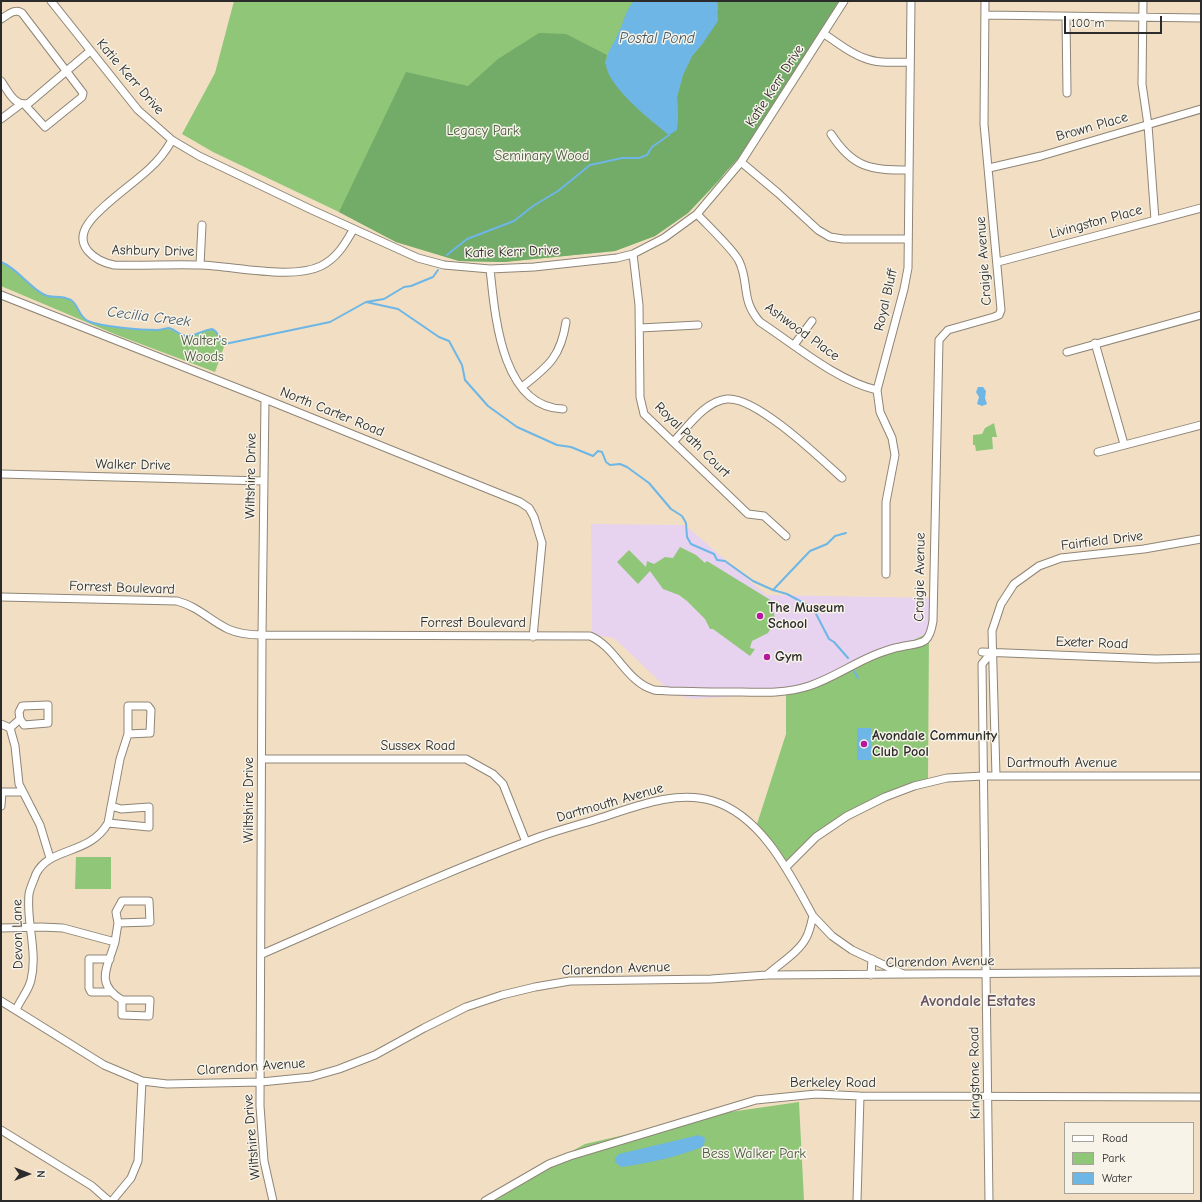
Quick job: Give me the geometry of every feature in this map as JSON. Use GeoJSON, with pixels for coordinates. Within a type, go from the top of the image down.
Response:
{"type":"FeatureCollection","features":[{"type":"Feature","properties":{"kind":"street","name":"Katie Kerr Drive"},"geometry":{"type":"LineString","coordinates":[[51,1],[138,110],[172,140],[199,156],[353,230],[418,258],[444,266],[490,269],[534,267],[617,258],[633,254],[664,238],[697,214],[741,162],[844,1]]}},
{"type":"Feature","properties":{"kind":"street","name":"Royal Bluff"},"geometry":{"type":"LineString","coordinates":[[886,574],[886,502],[895,455],[892,438],[880,412],[877,390],[904,289],[908,268],[911,1]]}},
{"type":"Feature","properties":{"kind":"street","name":"Craigie Avenue"},"geometry":{"type":"LineString","coordinates":[[924,642],[929,638],[933,621],[939,340],[948,330],[999,315],[1001,310],[983,104],[985,1]]}},
{"type":"Feature","properties":{"kind":"street"},"geometry":{"type":"LineString","coordinates":[[1143,1],[1142,84],[1148,125],[1155,220]]}},
{"type":"Feature","properties":{"kind":"street"},"geometry":{"type":"LineString","coordinates":[[1,19],[14,11],[22,13],[83,93],[82,97],[48,126],[42,126],[23,104],[16,102],[1,81]]}},
{"type":"Feature","properties":{"kind":"street"},"geometry":{"type":"LineString","coordinates":[[985,15],[1201,18]]}},
{"type":"Feature","properties":{"kind":"street"},"geometry":{"type":"LineString","coordinates":[[1066,17],[1066,93]]}},
{"type":"Feature","properties":{"kind":"street"},"geometry":{"type":"LineString","coordinates":[[824,34],[847,50],[864,59],[877,62],[910,62]]}},
{"type":"Feature","properties":{"kind":"street"},"geometry":{"type":"LineString","coordinates":[[1,119],[23,104],[29,103],[90,51]]}},
{"type":"Feature","properties":{"kind":"street","name":"Brown Place"},"geometry":{"type":"LineString","coordinates":[[989,168],[1148,125],[1201,109]]}},
{"type":"Feature","properties":{"kind":"street"},"geometry":{"type":"LineString","coordinates":[[831,134],[842,151],[854,161],[870,167],[909,170]]}},
{"type":"Feature","properties":{"kind":"street","name":"Ashbury Drive"},"geometry":{"type":"LineString","coordinates":[[172,140],[150,168],[88,223],[82,236],[86,250],[102,262],[114,265],[200,265],[305,272],[322,266],[335,257],[353,230]]}},
{"type":"Feature","properties":{"kind":"street"},"geometry":{"type":"LineString","coordinates":[[741,162],[778,193],[818,230],[830,237],[844,239],[908,239]]}},
{"type":"Feature","properties":{"kind":"street","name":"Livingston Place"},"geometry":{"type":"LineString","coordinates":[[998,262],[1201,208]]}},
{"type":"Feature","properties":{"kind":"street","name":"Ashwood Place"},"geometry":{"type":"LineString","coordinates":[[697,214],[738,260],[743,273],[748,303],[753,314],[760,322],[845,378],[861,386],[877,390]]}},
{"type":"Feature","properties":{"kind":"street"},"geometry":{"type":"LineString","coordinates":[[200,265],[202,225]]}},
{"type":"Feature","properties":{"kind":"street","name":"Royal Path Court"},"geometry":{"type":"LineString","coordinates":[[633,254],[640,305],[640,396],[644,414],[748,514],[764,516],[786,536]]}},
{"type":"Feature","properties":{"kind":"street"},"geometry":{"type":"LineString","coordinates":[[490,269],[503,355],[511,373],[535,402],[550,408],[562,409]]}},
{"type":"Feature","properties":{"kind":"street","name":"North Carter Road"},"geometry":{"type":"LineString","coordinates":[[1,295],[265,398],[520,502],[529,508],[534,516],[542,544],[534,637]]}},
{"type":"Feature","properties":{"kind":"street"},"geometry":{"type":"LineString","coordinates":[[1067,352],[1201,315]]}},
{"type":"Feature","properties":{"kind":"street"},"geometry":{"type":"LineString","coordinates":[[794,345],[812,321]]}},
{"type":"Feature","properties":{"kind":"street"},"geometry":{"type":"LineString","coordinates":[[522,387],[545,369],[556,356],[564,340],[566,322]]}},
{"type":"Feature","properties":{"kind":"street"},"geometry":{"type":"LineString","coordinates":[[640,328],[698,325]]}},
{"type":"Feature","properties":{"kind":"street"},"geometry":{"type":"LineString","coordinates":[[1095,344],[1124,444]]}},
{"type":"Feature","properties":{"kind":"street","name":"Wiltshire Drive"},"geometry":{"type":"LineString","coordinates":[[265,398],[262,635],[262,954],[260,1082],[264,1161],[273,1201]]}},
{"type":"Feature","properties":{"kind":"street"},"geometry":{"type":"LineString","coordinates":[[673,442],[710,405],[727,399],[740,400],[793,434],[842,478]]}},
{"type":"Feature","properties":{"kind":"street"},"geometry":{"type":"LineString","coordinates":[[1098,452],[1201,425]]}},
{"type":"Feature","properties":{"kind":"street","name":"Walker Drive"},"geometry":{"type":"LineString","coordinates":[[1,474],[264,481]]}},
{"type":"Feature","properties":{"kind":"street","name":"Fairfield Drive"},"geometry":{"type":"LineString","coordinates":[[996,776],[992,631],[1001,604],[1014,584],[1039,566],[1062,558],[1144,549],[1201,539]]}},
{"type":"Feature","properties":{"kind":"street","name":"Forrest Boulevard"},"geometry":{"type":"LineString","coordinates":[[1,597],[177,601],[198,608],[230,630],[242,634],[534,637],[590,636],[609,651],[626,671],[644,686],[656,690],[687,692],[742,692],[798,689],[827,679],[876,655],[924,642]]}},
{"type":"Feature","properties":{"kind":"street","name":"Exeter Road"},"geometry":{"type":"LineString","coordinates":[[982,652],[1156,659],[1201,658]]}},
{"type":"Feature","properties":{"kind":"street","name":"Kingstone Road"},"geometry":{"type":"LineString","coordinates":[[989,1201],[982,664],[992,652]]}},
{"type":"Feature","properties":{"kind":"street"},"geometry":{"type":"LineString","coordinates":[[48,705],[48,723],[24,725],[20,720],[19,712],[22,706],[48,705]]}},
{"type":"Feature","properties":{"kind":"street","name":"Devon Lane"},"geometry":{"type":"LineString","coordinates":[[16,1010],[31,981],[34,956],[30,928],[29,894],[37,872],[50,858],[91,842],[98,837],[108,823],[120,759],[128,734],[128,706],[148,706],[151,710],[150,733],[128,734]]}},
{"type":"Feature","properties":{"kind":"street"},"geometry":{"type":"LineString","coordinates":[[10,728],[20,720]]}},
{"type":"Feature","properties":{"kind":"street"},"geometry":{"type":"LineString","coordinates":[[1,724],[10,728]]}},
{"type":"Feature","properties":{"kind":"street"},"geometry":{"type":"LineString","coordinates":[[10,728],[15,746],[19,784],[40,825],[50,858]]}},
{"type":"Feature","properties":{"kind":"street","name":"Sussex Road"},"geometry":{"type":"LineString","coordinates":[[262,758],[466,758],[493,774],[502,784],[526,842]]}},
{"type":"Feature","properties":{"kind":"street","name":"Dartmouth Avenue"},"geometry":{"type":"LineString","coordinates":[[262,954],[526,842],[643,804],[670,798],[711,800],[732,809],[761,835],[786,867],[816,837],[847,816],[885,797],[914,786],[947,778],[983,776],[1201,776]]}},
{"type":"Feature","properties":{"kind":"street"},"geometry":{"type":"LineString","coordinates":[[1,806],[2,792],[23,792]]}},
{"type":"Feature","properties":{"kind":"street"},"geometry":{"type":"LineString","coordinates":[[108,823],[149,828],[149,808],[121,809],[111,806]]}},
{"type":"Feature","properties":{"kind":"street"},"geometry":{"type":"LineString","coordinates":[[786,867],[813,916],[832,936],[852,950],[904,975]]}},
{"type":"Feature","properties":{"kind":"street"},"geometry":{"type":"LineString","coordinates":[[118,923],[150,922],[150,901],[122,902],[116,912],[118,923],[115,942],[105,975],[110,992],[122,1000]]}},
{"type":"Feature","properties":{"kind":"street"},"geometry":{"type":"LineString","coordinates":[[767,976],[780,962],[797,950],[806,938],[813,916]]}},
{"type":"Feature","properties":{"kind":"street"},"geometry":{"type":"LineString","coordinates":[[1,928],[63,928],[115,942]]}},
{"type":"Feature","properties":{"kind":"street"},"geometry":{"type":"LineString","coordinates":[[110,959],[89,958],[89,988],[91,992],[110,992]]}},
{"type":"Feature","properties":{"kind":"street"},"geometry":{"type":"LineString","coordinates":[[871,975],[872,959]]}},
{"type":"Feature","properties":{"kind":"street","name":"Clarendon Avenue"},"geometry":{"type":"LineString","coordinates":[[1,1001],[104,1065],[142,1081],[167,1084],[260,1082],[311,1077],[339,1069],[375,1055],[466,1007],[502,995],[570,981],[711,979],[767,976],[1201,972]]}},
{"type":"Feature","properties":{"kind":"street"},"geometry":{"type":"LineString","coordinates":[[112,1201],[131,1178],[138,1161],[142,1081]]}},
{"type":"Feature","properties":{"kind":"street","name":"Berkeley Road"},"geometry":{"type":"LineString","coordinates":[[485,1201],[550,1164],[570,1156],[728,1107],[756,1100],[783,1096],[816,1094],[860,1096],[1201,1097]]}},
{"type":"Feature","properties":{"kind":"street"},"geometry":{"type":"LineString","coordinates":[[857,1201],[860,1096]]}},
{"type":"Feature","properties":{"kind":"street"},"geometry":{"type":"LineString","coordinates":[[1,1130],[92,1186],[109,1201]]}},
{"type":"Feature","properties":{"kind":"shaded area","name":"The Museum School"},"geometry":{"type":"Polygon","coordinates":[[[591,524],[685,525],[766,595],[929,598],[929,633],[827,679],[786,693],[693,699],[673,694],[614,638],[592,635],[591,524]]]}},
{"type":"Feature","properties":{"kind":"green space","name":"Legacy Park"},"geometry":{"type":"Polygon","coordinates":[[[234,1],[839,1],[720,180],[688,213],[655,236],[615,251],[504,262],[459,261],[396,242],[339,212],[213,152],[182,134],[215,73],[234,1]]]}},
{"type":"Feature","properties":{"kind":"green space","name":"Seminary Wood"},"geometry":{"type":"Polygon","coordinates":[[[717,1],[839,1],[747,149],[688,213],[655,236],[615,251],[504,262],[459,261],[396,242],[339,212],[406,72],[468,86],[498,59],[539,33],[566,34],[607,55],[605,63],[639,110],[653,122],[678,119],[677,97],[683,75],[692,56],[703,43],[718,9],[717,1]]]}},
{"type":"Feature","properties":{"kind":"green space","name":"Walter's Woods"},"geometry":{"type":"Polygon","coordinates":[[[1,262],[13,268],[45,295],[63,297],[74,303],[83,318],[92,323],[121,328],[159,330],[169,329],[183,336],[191,336],[208,329],[215,330],[221,341],[225,344],[215,372],[117,335],[1,286],[1,262]]]}},
{"type":"Feature","properties":{"kind":"green space"},"geometry":{"type":"Polygon","coordinates":[[[994,423],[997,437],[992,437],[993,449],[976,451],[975,445],[973,445],[973,435],[982,434],[985,428],[994,423]]]}},
{"type":"Feature","properties":{"kind":"green space"},"geometry":{"type":"Polygon","coordinates":[[[680,547],[696,555],[705,563],[707,561],[772,601],[775,620],[768,633],[752,641],[750,648],[755,649],[750,656],[713,629],[710,629],[705,619],[687,601],[679,595],[663,589],[650,571],[638,584],[617,562],[629,550],[646,567],[647,561],[654,564],[665,557],[673,558],[680,547]]]}},
{"type":"Feature","properties":{"kind":"green space"},"geometry":{"type":"Polygon","coordinates":[[[929,633],[928,779],[852,812],[786,861],[757,824],[786,734],[786,693],[801,691],[929,633]]]}},
{"type":"Feature","properties":{"kind":"green space"},"geometry":{"type":"Polygon","coordinates":[[[76,857],[111,857],[111,889],[75,889],[76,857]]]}},
{"type":"Feature","properties":{"kind":"green space","name":"Bess Walker Park"},"geometry":{"type":"Polygon","coordinates":[[[799,1102],[804,1201],[482,1201],[585,1144],[716,1114],[799,1102]]]}},
{"type":"Feature","properties":{"kind":"water","name":"Postal Pond"},"geometry":{"type":"Polygon","coordinates":[[[634,1],[717,1],[718,21],[692,56],[683,75],[677,97],[677,130],[669,135],[631,102],[613,81],[607,71],[606,62],[608,55],[634,1]]]}},
{"type":"Feature","properties":{"kind":"water"},"geometry":{"type":"Polygon","coordinates":[[[978,387],[983,387],[986,391],[985,398],[987,404],[982,406],[977,404],[979,397],[976,392],[978,387]]]}},
{"type":"Feature","properties":{"kind":"water","name":"Avondale Community Club Pool"},"geometry":{"type":"Polygon","coordinates":[[[857,728],[871,728],[871,760],[857,760],[857,728]]]}},
{"type":"Feature","properties":{"kind":"water"},"geometry":{"type":"Polygon","coordinates":[[[699,1135],[705,1138],[704,1146],[684,1153],[621,1167],[615,1162],[615,1158],[619,1154],[699,1135]]]}},
{"type":"Feature","properties":{"kind":"waterway","name":"Cecilia Creek"},"geometry":{"type":"LineString","coordinates":[[447,255],[467,239],[514,221],[533,206],[558,191],[590,165],[622,158],[639,158],[647,155],[652,147],[669,135]]}},
{"type":"Feature","properties":{"kind":"waterway","name":"Cecilia Creek"},"geometry":{"type":"LineString","coordinates":[[1,262],[13,269],[39,292],[51,297],[67,298],[74,302],[82,316],[88,321],[103,325],[132,329],[157,330],[169,328],[186,336],[212,329],[215,330],[221,341],[225,344],[330,322],[366,302],[384,299],[404,287],[411,286],[433,277],[438,270]]}},
{"type":"Feature","properties":{"kind":"waterway"},"geometry":{"type":"LineString","coordinates":[[366,302],[398,309],[439,337],[449,341],[462,365],[465,380],[488,406],[517,427],[557,445],[571,447],[593,456],[598,451],[602,452],[606,462],[610,465],[620,464],[627,467],[649,483],[671,509],[682,516],[686,523],[687,537],[691,544],[714,554],[717,560],[725,561],[753,581],[773,590],[787,594],[813,608],[829,639],[834,642],[848,658]]}},
{"type":"Feature","properties":{"kind":"waterway"},"geometry":{"type":"LineString","coordinates":[[773,590],[810,551],[827,544],[835,536],[846,533]]}},
{"type":"Feature","properties":{"kind":"waterway"},"geometry":{"type":"LineString","coordinates":[[854,671],[858,678]]}},
{"type":"Feature","properties":{"kind":"place","name":"The Museum School"},"geometry":{"type":"Point","coordinates":[760,616]}},
{"type":"Feature","properties":{"kind":"place","name":"Gym"},"geometry":{"type":"Point","coordinates":[767,657]}},
{"type":"Feature","properties":{"kind":"place","name":"Avondale Community Club Pool"},"geometry":{"type":"Point","coordinates":[864,744]}},
{"type":"Feature","properties":{"kind":"district","name":"Avondale Estates"},"geometry":{"type":"Point","coordinates":[978,1001]}}]}
